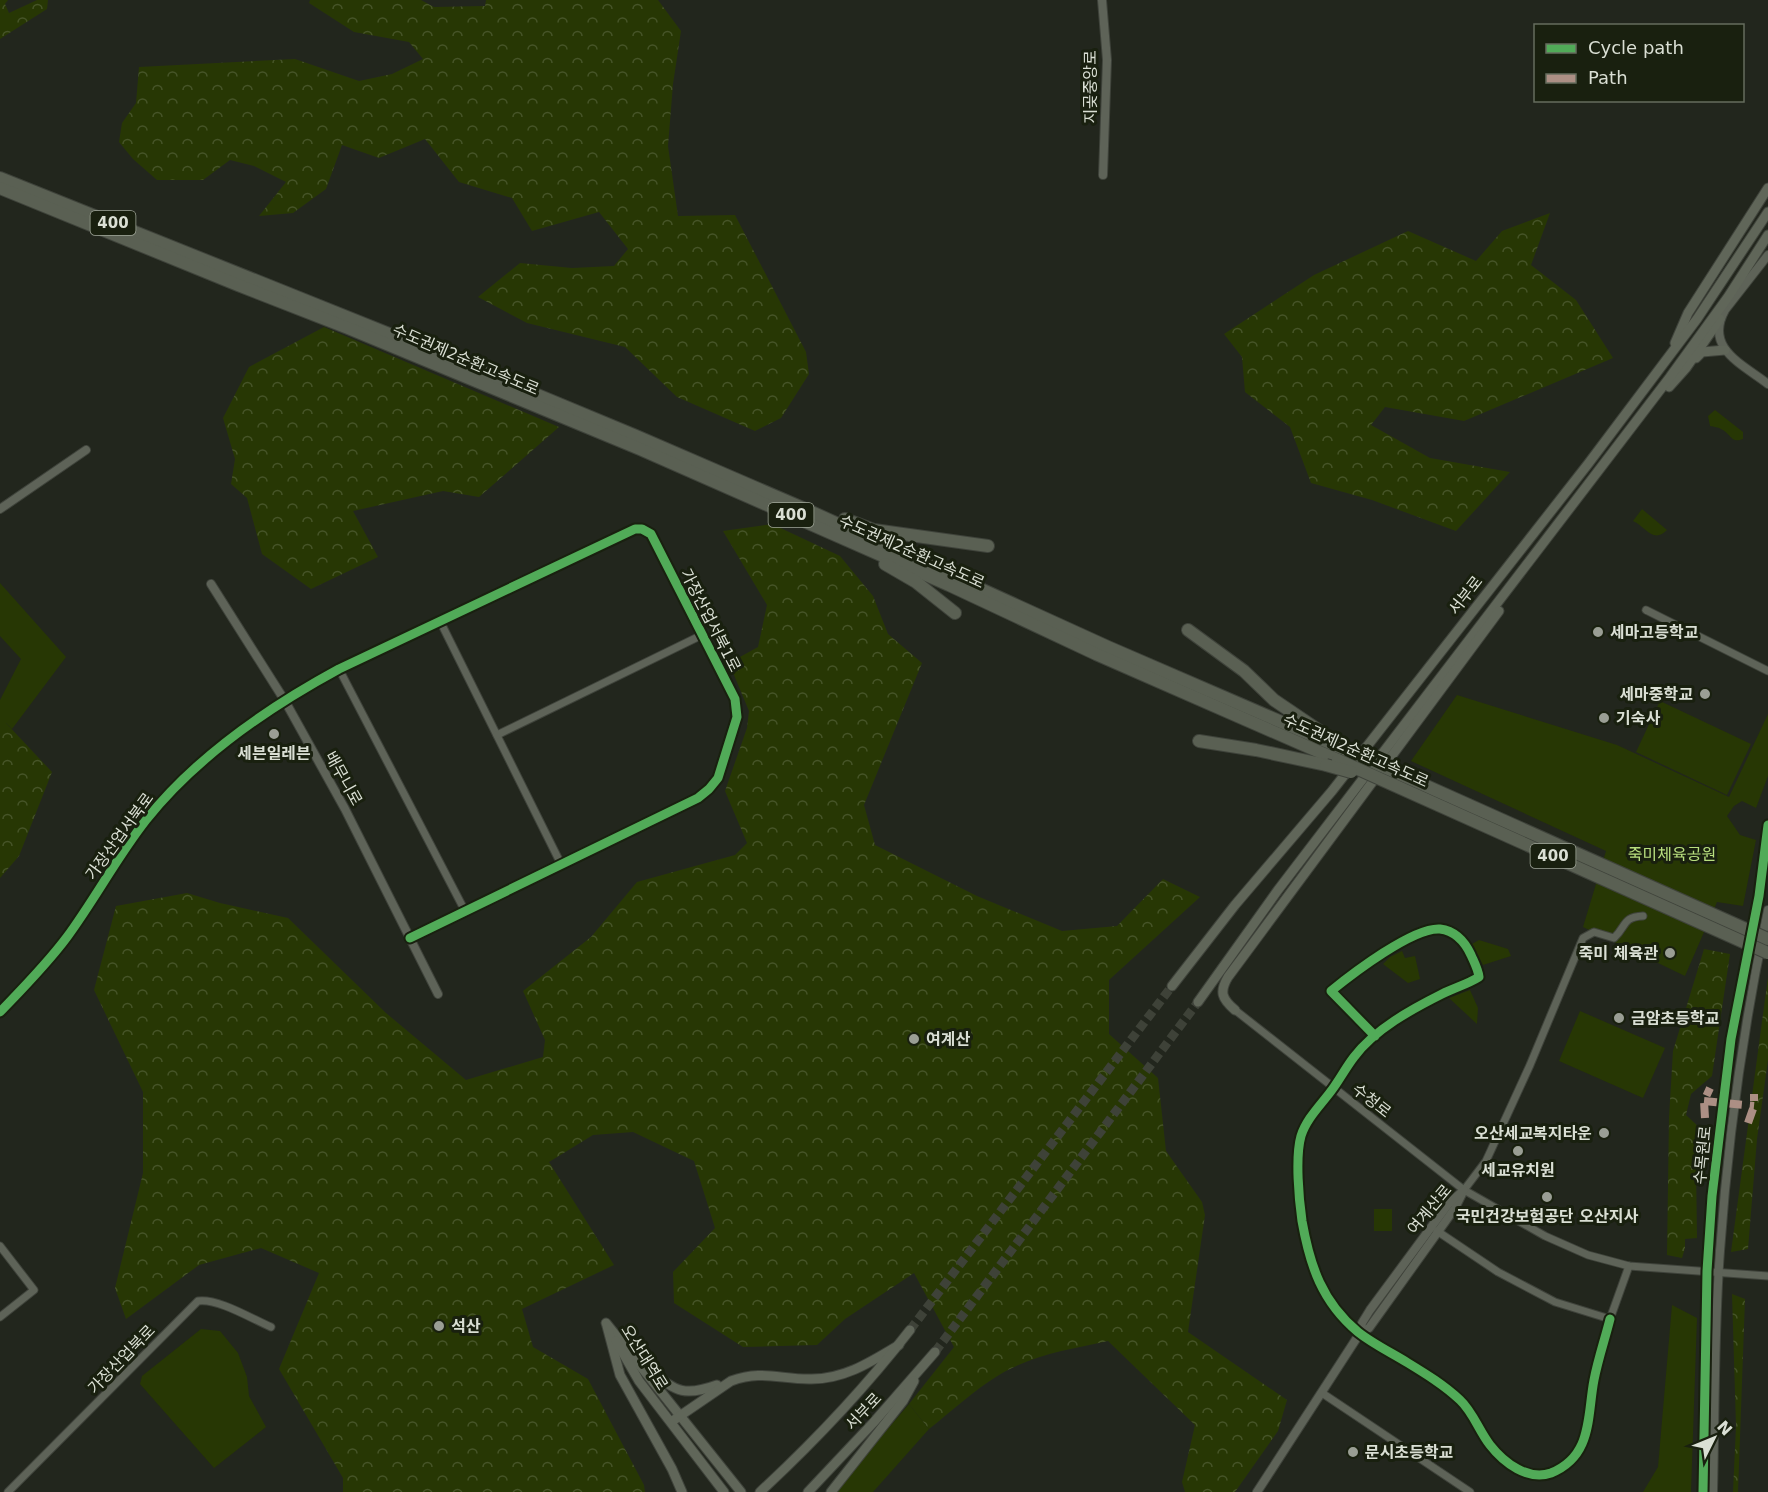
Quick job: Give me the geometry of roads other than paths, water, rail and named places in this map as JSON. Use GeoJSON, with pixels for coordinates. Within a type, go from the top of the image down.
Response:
{"type":"FeatureCollection","features":[{"type":"Feature","properties":{"kind":"highway","name":"수도권제2순환고속도로"},"geometry":{"type":"LineString","coordinates":[[0,178],[221,272],[238,285],[724,480]]}},
{"type":"Feature","properties":{"kind":"highway","name":"수도권제2순환고속도로"},"geometry":{"type":"LineString","coordinates":[[0,188],[221,272],[250,278],[450,358],[1108,647],[1392,784],[1768,953]]}},
{"type":"Feature","properties":{"kind":"highway"},"geometry":{"type":"LineString","coordinates":[[724,480],[874,530],[988,546]]}},
{"type":"Feature","properties":{"kind":"highway"},"geometry":{"type":"LineString","coordinates":[[724,480],[748,501],[895,569],[956,613]]}},
{"type":"Feature","properties":{"kind":"highway"},"geometry":{"type":"LineString","coordinates":[[1188,630],[1254,679],[1274,700],[1319,729],[1336,758]]}},
{"type":"Feature","properties":{"kind":"highway"},"geometry":{"type":"LineString","coordinates":[[1199,741],[1336,758]]}},
{"type":"Feature","properties":{"kind":"highway","name":"수도권제2순환고속도로"},"geometry":{"type":"LineString","coordinates":[[1336,758],[1768,939]]}},
{"type":"Feature","properties":{"kind":"main road"},"geometry":{"type":"LineString","coordinates":[[1669,359],[1688,313],[1768,188]]}},
{"type":"Feature","properties":{"kind":"main road","name":"서부로"},"geometry":{"type":"LineString","coordinates":[[1172,986],[1234,904],[1332,790],[1669,359],[1768,212]]}},
{"type":"Feature","properties":{"kind":"main road","name":"서부로"},"geometry":{"type":"LineString","coordinates":[[1198,1002],[1278,890],[1635,424],[1703,332],[1768,235]]}},
{"type":"Feature","properties":{"kind":"main road"},"geometry":{"type":"LineString","coordinates":[[1686,368],[1720,319]]}},
{"type":"Feature","properties":{"kind":"main road"},"geometry":{"type":"LineString","coordinates":[[1635,424],[1702,352],[1725,350]]}},
{"type":"Feature","properties":{"kind":"main road"},"geometry":{"type":"LineString","coordinates":[[1235,1010],[1223,998],[1221,992],[1228,976],[1495,617],[1522,571]]}},
{"type":"Feature","properties":{"kind":"main road"},"geometry":{"type":"LineString","coordinates":[[606,1323],[620,1375],[672,1469],[682,1492]]}},
{"type":"Feature","properties":{"kind":"main road","name":"오산대역로"},"geometry":{"type":"LineString","coordinates":[[606,1323],[741,1492]]}},
{"type":"Feature","properties":{"kind":"main road","name":"오산대역로"},"geometry":{"type":"LineString","coordinates":[[606,1323],[639,1381],[724,1492]]}},
{"type":"Feature","properties":{"kind":"main road","name":"서부로"},"geometry":{"type":"LineString","coordinates":[[760,1492],[868,1381],[910,1330]]}},
{"type":"Feature","properties":{"kind":"main road"},"geometry":{"type":"LineString","coordinates":[[628,1349],[672,1388],[691,1393],[756,1374],[808,1379],[826,1378],[855,1370],[899,1345]]}},
{"type":"Feature","properties":{"kind":"main road","name":"서부로"},"geometry":{"type":"LineString","coordinates":[[809,1491],[935,1352]]}},
{"type":"Feature","properties":{"kind":"main road"},"geometry":{"type":"LineString","coordinates":[[831,1492],[903,1401],[918,1372]]}},
{"type":"Feature","properties":{"kind":"main road"},"geometry":{"type":"LineString","coordinates":[[671,1422],[731,1381]]}},
{"type":"Feature","properties":{"kind":"street","name":"지곶중앙로"},"geometry":{"type":"LineString","coordinates":[[1102,0],[1107,60],[1103,175]]}},
{"type":"Feature","properties":{"kind":"street"},"geometry":{"type":"LineString","coordinates":[[1768,255],[1720,319],[1718,337],[1725,350],[1768,384]]}},
{"type":"Feature","properties":{"kind":"street"},"geometry":{"type":"LineString","coordinates":[[0,509],[86,450]]}},
{"type":"Feature","properties":{"kind":"street","name":"가장산업서북1로"},"geometry":{"type":"LineString","coordinates":[[285,701],[339,669],[635,529],[642,528],[651,534],[735,699],[737,717],[718,778],[698,798],[410,938]]}},
{"type":"Feature","properties":{"kind":"street","name":"배무니로"},"geometry":{"type":"LineString","coordinates":[[211,584],[285,701],[345,809],[438,994]]}},
{"type":"Feature","properties":{"kind":"street"},"geometry":{"type":"LineString","coordinates":[[1646,610],[1768,671]]}},
{"type":"Feature","properties":{"kind":"street"},"geometry":{"type":"LineString","coordinates":[[440,621],[561,864]]}},
{"type":"Feature","properties":{"kind":"street","name":"가장산업서북1로"},"geometry":{"type":"LineString","coordinates":[[497,735],[702,635]]}},
{"type":"Feature","properties":{"kind":"street"},"geometry":{"type":"LineString","coordinates":[[339,669],[465,911]]}},
{"type":"Feature","properties":{"kind":"street","name":"가장산업서북로"},"geometry":{"type":"LineString","coordinates":[[0,1012],[67,937],[146,820],[186,775],[285,701]]}},
{"type":"Feature","properties":{"kind":"street","name":"수목원로"},"geometry":{"type":"LineString","coordinates":[[1703,1492],[1707,1271],[1714,1184],[1731,1039],[1759,896],[1768,825]]}},
{"type":"Feature","properties":{"kind":"street","name":"수목원로"},"geometry":{"type":"LineString","coordinates":[[1713,1492],[1719,1272],[1725,1192],[1742,1042],[1768,910]]}},
{"type":"Feature","properties":{"kind":"street"},"geometry":{"type":"LineString","coordinates":[[1464,1190],[1486,1161],[1530,1065],[1583,938],[1594,932],[1614,938],[1626,920],[1632,916],[1643,916]]}},
{"type":"Feature","properties":{"kind":"street"},"geometry":{"type":"LineString","coordinates":[[1375,1036],[1331,991],[1391,949],[1427,930],[1446,931],[1461,939],[1467,946],[1479,977],[1414,1009],[1375,1036],[1355,1056],[1334,1088],[1312,1114],[1301,1135],[1299,1198],[1305,1238],[1317,1279],[1327,1298],[1344,1320],[1360,1333],[1441,1383],[1461,1401],[1477,1422],[1489,1444],[1513,1467],[1536,1476],[1551,1473],[1566,1465],[1582,1446],[1588,1430],[1594,1380],[1610,1319],[1629,1266]]}},
{"type":"Feature","properties":{"kind":"street","name":"수청로"},"geometry":{"type":"LineString","coordinates":[[1235,1010],[1464,1190],[1545,1236],[1588,1255],[1629,1266],[1719,1272]]}},
{"type":"Feature","properties":{"kind":"street","name":"여계산로"},"geometry":{"type":"LineString","coordinates":[[1360,1333],[1369,1328],[1455,1208],[1464,1190]]}},
{"type":"Feature","properties":{"kind":"street","name":"여계산로"},"geometry":{"type":"LineString","coordinates":[[1257,1492],[1323,1393],[1360,1333],[1362,1323],[1449,1203],[1464,1190]]}},
{"type":"Feature","properties":{"kind":"street"},"geometry":{"type":"LineString","coordinates":[[1437,1231],[1498,1272],[1555,1302],[1610,1319]]}},
{"type":"Feature","properties":{"kind":"street"},"geometry":{"type":"LineString","coordinates":[[0,1246],[34,1290],[0,1317]]}},
{"type":"Feature","properties":{"kind":"street"},"geometry":{"type":"LineString","coordinates":[[1719,1272],[1768,1276]]}},
{"type":"Feature","properties":{"kind":"street","name":"가장산업북로"},"geometry":{"type":"LineString","coordinates":[[8,1492],[198,1300],[216,1303],[271,1327]]}},
{"type":"Feature","properties":{"kind":"street"},"geometry":{"type":"LineString","coordinates":[[1323,1393],[1470,1492]]}},
{"type":"Feature","properties":{"kind":"tunnel"},"geometry":{"type":"LineString","coordinates":[[910,1330],[1172,986]]}},
{"type":"Feature","properties":{"kind":"tunnel"},"geometry":{"type":"LineString","coordinates":[[935,1352],[1198,1002]]}},
{"type":"Feature","properties":{"kind":"place","name":"세마고등학교"},"geometry":{"type":"Point","coordinates":[1598,632]}},
{"type":"Feature","properties":{"kind":"place","name":"세마중학교"},"geometry":{"type":"Point","coordinates":[1705,694]}},
{"type":"Feature","properties":{"kind":"place","name":"기숙사"},"geometry":{"type":"Point","coordinates":[1604,718]}},
{"type":"Feature","properties":{"kind":"place","name":"세븐일레븐"},"geometry":{"type":"Point","coordinates":[274,734]}},
{"type":"Feature","properties":{"kind":"place","name":"죽미 체육관"},"geometry":{"type":"Point","coordinates":[1670,953]}},
{"type":"Feature","properties":{"kind":"place","name":"금암초등학교"},"geometry":{"type":"Point","coordinates":[1619,1018]}},
{"type":"Feature","properties":{"kind":"place","name":"여계산"},"geometry":{"type":"Point","coordinates":[914,1039]}},
{"type":"Feature","properties":{"kind":"place","name":"오산세교복지타운"},"geometry":{"type":"Point","coordinates":[1604,1133]}},
{"type":"Feature","properties":{"kind":"place","name":"세교유치원"},"geometry":{"type":"Point","coordinates":[1518,1151]}},
{"type":"Feature","properties":{"kind":"place","name":"국민건강보험공단 오산지사"},"geometry":{"type":"Point","coordinates":[1547,1197]}},
{"type":"Feature","properties":{"kind":"place","name":"석산"},"geometry":{"type":"Point","coordinates":[439,1326]}},
{"type":"Feature","properties":{"kind":"place","name":"문시초등학교"},"geometry":{"type":"Point","coordinates":[1353,1452]}},
{"type":"Feature","properties":{"kind":"park label","name":"죽미체육공원"},"geometry":{"type":"Point","coordinates":[1672,854]}}]}
